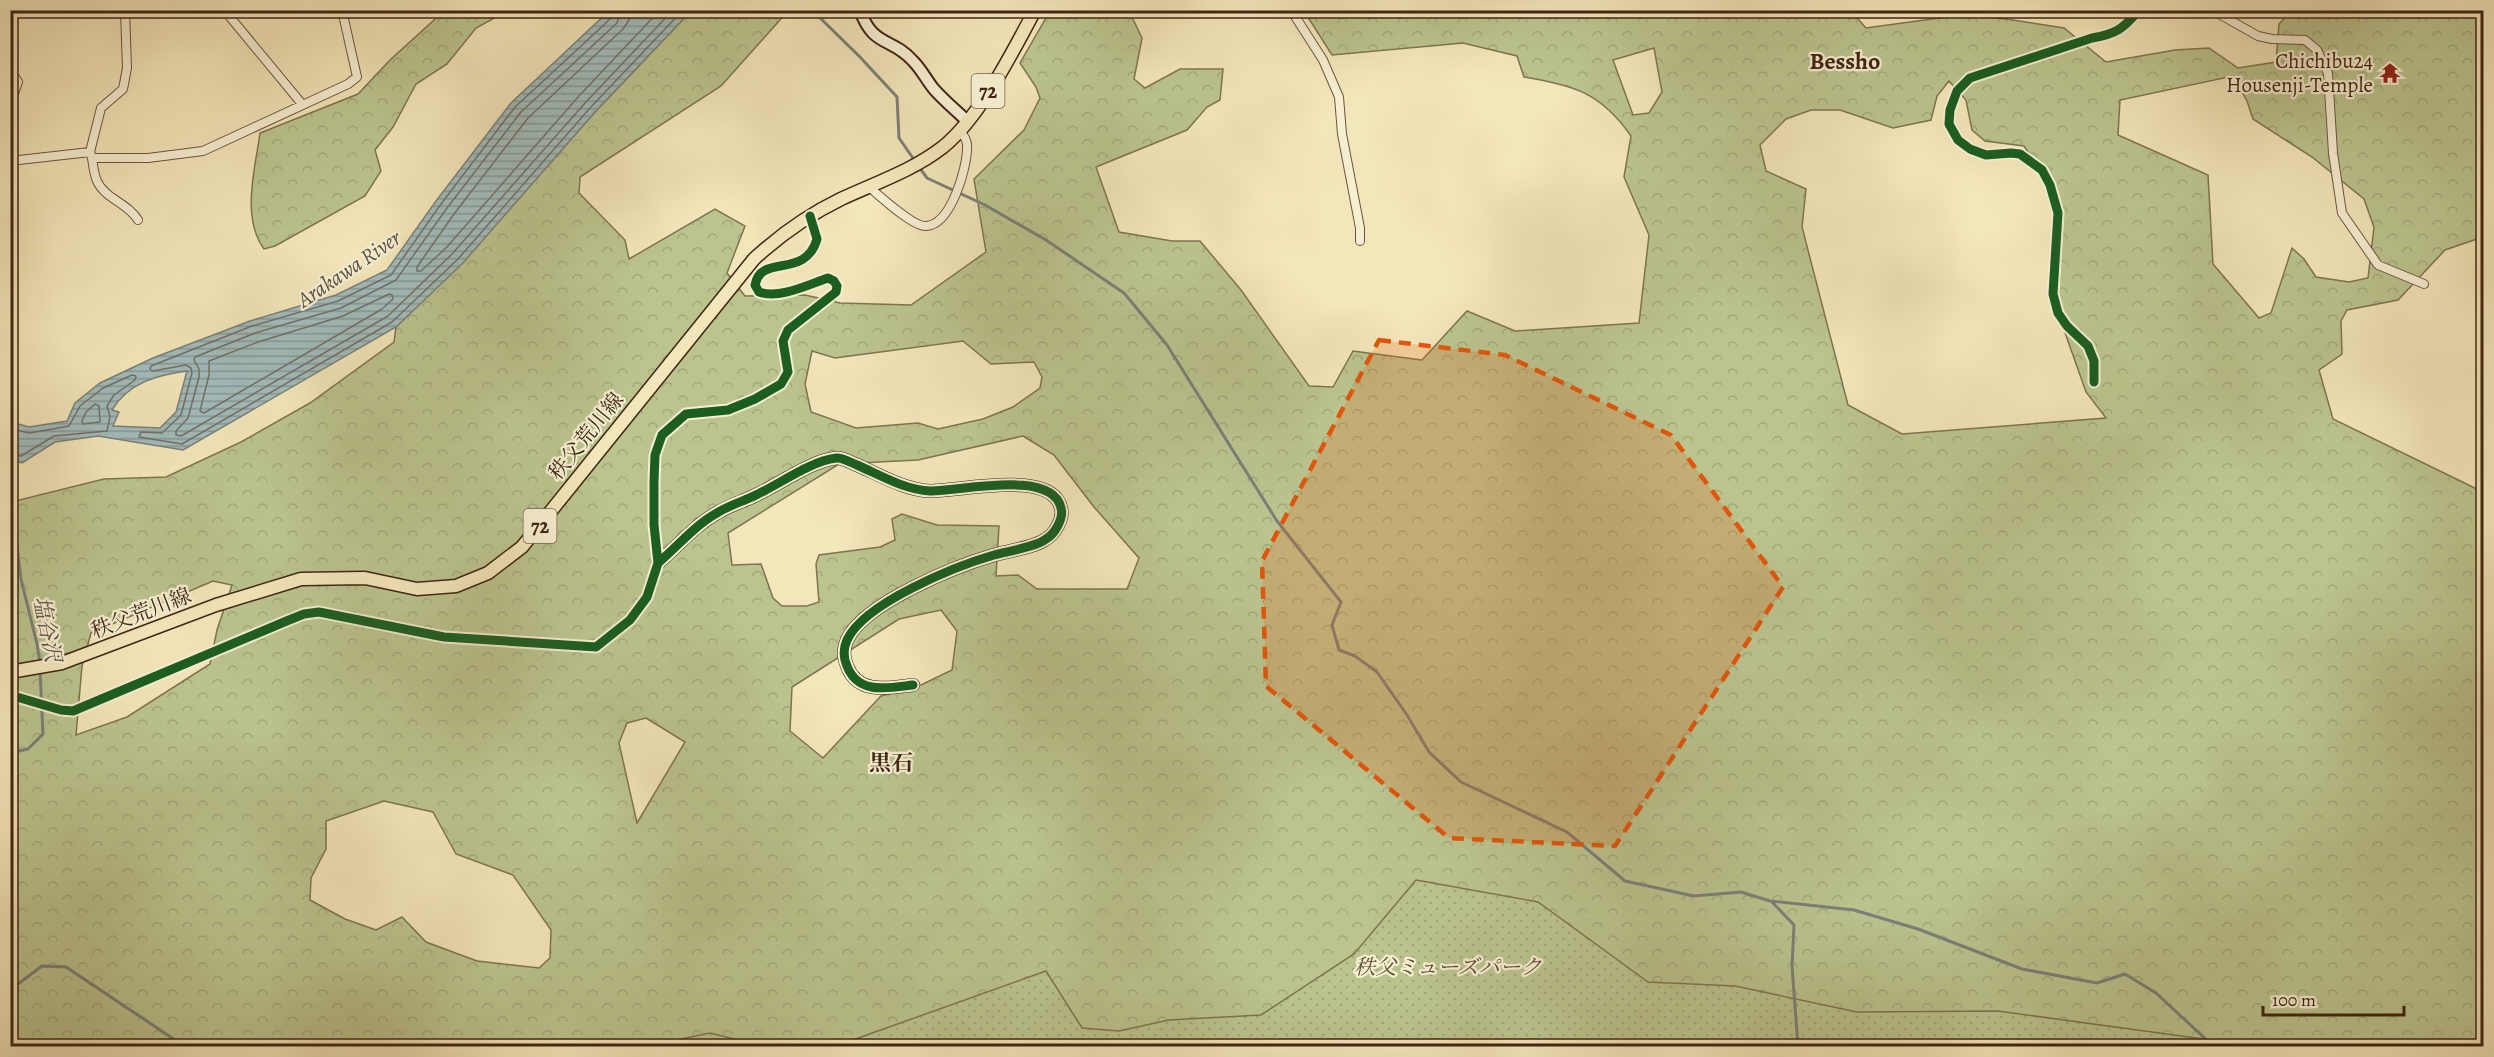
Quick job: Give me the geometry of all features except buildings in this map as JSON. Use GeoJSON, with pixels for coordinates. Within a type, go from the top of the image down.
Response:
{"type":"FeatureCollection","features":[{"type":"Feature","properties":{"kind":"main road","name":"秩父荒川線"},"geometry":{"type":"LineString","coordinates":[[14,672],[62,663],[216,605],[301,579],[365,578],[417,589],[456,586],[488,573],[522,547],[754,259],[779,236],[810,216],[926,158],[964,126],[997,77],[1034,11]]}},
{"type":"Feature","properties":{"kind":"street"},"geometry":{"type":"LineString","coordinates":[[125,10],[126,68],[123,89],[101,108],[91,155],[97,182],[107,194],[133,211],[138,220]]}},
{"type":"Feature","properties":{"kind":"street"},"geometry":{"type":"LineString","coordinates":[[10,161],[91,155],[148,158],[203,151],[348,84],[357,76],[342,10]]}},
{"type":"Feature","properties":{"kind":"street"},"geometry":{"type":"LineString","coordinates":[[861,10],[868,30],[879,40],[903,52],[914,61],[964,126],[968,148],[955,201],[936,223],[927,226],[917,224],[869,187]]}},
{"type":"Feature","properties":{"kind":"street"},"geometry":{"type":"LineString","coordinates":[[1291,10],[1323,60],[1340,97],[1342,134],[1360,228],[1360,242]]}},
{"type":"Feature","properties":{"kind":"street"},"geometry":{"type":"LineString","coordinates":[[2094,382],[2094,361],[2088,346],[2067,326],[2058,313],[2053,294],[2058,213],[2050,185],[2042,170],[2020,154],[1986,155],[1958,140],[1949,124],[1950,110],[1957,91],[1970,78],[2092,38],[2112,34],[2124,27],[2139,10]]}},
{"type":"Feature","properties":{"kind":"street"},"geometry":{"type":"LineString","coordinates":[[2212,10],[2258,36],[2306,40],[2317,50],[2328,73],[2333,153],[2342,213],[2378,265],[2424,284]]}},
{"type":"Feature","properties":{"kind":"street"},"geometry":{"type":"LineString","coordinates":[[230,17],[302,104]]}},
{"type":"Feature","properties":{"kind":"street"},"geometry":{"type":"LineString","coordinates":[[10,105],[18,82],[15,77]]}},
{"type":"Feature","properties":{"kind":"street"},"geometry":{"type":"LineString","coordinates":[[10,695],[61,710],[73,711],[289,620],[304,614],[319,612],[444,637],[596,647],[630,620],[647,597],[658,563],[654,525],[654,481],[655,455],[662,435],[686,414],[728,410],[755,399],[781,384],[788,372],[783,341],[788,330],[836,292],[837,286],[828,278],[789,291],[767,294],[759,292],[755,285],[759,274],[764,271],[791,265],[804,260],[811,254],[818,239],[810,216]]}},
{"type":"Feature","properties":{"kind":"street"},"geometry":{"type":"LineString","coordinates":[[658,563],[716,513],[820,462],[839,458],[912,488],[930,491],[992,485],[1041,488],[1051,493],[1061,508],[1061,517],[1055,530],[1046,540],[990,556],[906,590],[857,627],[847,640],[843,656],[850,674],[861,684],[875,689],[913,685]]}},
{"type":"Feature","properties":{"kind":"highlighted area"},"geometry":{"type":"Polygon","coordinates":[[[1379,340],[1505,355],[1671,435],[1783,587],[1615,846],[1449,838],[1266,686],[1262,561],[1379,340]]]}},
{"type":"Feature","properties":{"kind":"green space"},"geometry":{"type":"Polygon","coordinates":[[[1850,10],[1866,28],[1961,15],[2064,28],[2106,62],[2175,50],[2209,48],[2238,68],[2276,62],[2279,24],[2291,11],[2372,10],[2386,14],[2407,10],[2483,11],[2483,237],[2445,250],[2398,300],[2347,310],[2341,321],[2342,354],[2319,370],[2333,419],[2483,492],[2483,1046],[11,1046],[11,502],[104,479],[166,477],[241,442],[310,403],[394,342],[396,327],[462,263],[595,112],[691,11],[788,11],[721,86],[580,177],[579,193],[625,240],[629,259],[715,209],[745,226],[727,273],[745,296],[805,295],[840,303],[911,305],[986,252],[974,179],[1024,130],[1040,98],[1036,87],[1020,63],[1050,11],[1129,11],[1142,38],[1134,79],[1145,88],[1180,69],[1223,69],[1220,100],[1207,107],[1187,130],[1096,167],[1119,232],[1172,241],[1200,241],[1241,290],[1309,386],[1333,387],[1353,351],[1422,360],[1467,311],[1515,331],[1639,323],[1649,235],[1624,177],[1631,136],[1609,110],[1585,93],[1558,84],[1524,77],[1517,56],[1463,43],[1332,55],[1304,11],[1850,10]],[[1654,48],[1613,60],[1633,115],[1649,113],[1662,92],[1654,48]],[[2233,76],[2120,100],[2118,135],[2208,175],[2213,264],[2259,318],[2271,313],[2292,248],[2304,259],[2316,277],[2349,282],[2368,278],[2374,227],[2364,199],[2312,157],[2253,119],[2247,101],[2233,76]],[[1949,81],[1937,96],[1931,120],[1893,128],[1840,110],[1811,110],[1786,119],[1760,145],[1766,171],[1806,189],[1802,227],[1848,405],[1902,434],[2106,418],[2086,392],[2058,313],[2054,309],[2058,213],[2050,185],[2024,146],[1985,141],[1972,130],[1966,100],[1949,81]],[[963,341],[835,358],[812,351],[805,384],[811,412],[856,428],[918,423],[938,429],[983,419],[1013,407],[1040,388],[1042,377],[1034,362],[991,364],[963,341]],[[1023,436],[918,460],[839,464],[728,533],[732,565],[761,564],[773,598],[782,606],[807,606],[819,602],[816,564],[819,555],[880,547],[895,540],[892,519],[902,514],[937,525],[999,526],[996,576],[1018,575],[1037,589],[1127,589],[1139,558],[1094,507],[1054,455],[1023,436]],[[213,581],[91,633],[82,666],[76,735],[127,717],[210,664],[217,630],[232,585],[213,581]],[[941,610],[899,619],[792,687],[790,731],[823,758],[881,696],[921,685],[952,670],[957,631],[941,610]],[[646,718],[627,723],[619,743],[637,823],[685,742],[646,718]],[[384,801],[326,821],[326,849],[311,878],[310,900],[345,919],[376,930],[402,917],[426,942],[477,961],[539,968],[550,958],[551,930],[513,875],[456,854],[433,812],[384,801]]]}},
{"type":"Feature","properties":{"kind":"green space"},"geometry":{"type":"Polygon","coordinates":[[[444,11],[507,11],[476,28],[447,64],[416,84],[393,127],[375,150],[381,171],[365,196],[275,246],[264,249],[257,236],[251,208],[260,133],[358,94],[390,60],[444,11]]]}},
{"type":"Feature","properties":{"kind":"green space","name":"秩父ミューズパーク"},"geometry":{"type":"Polygon","coordinates":[[[1416,880],[1538,902],[1648,982],[1735,986],[1857,1012],[1998,1011],[2255,1046],[836,1046],[1046,971],[1082,1028],[1119,1031],[1169,1020],[1261,1015],[1354,954],[1416,880]]]}},
{"type":"Feature","properties":{"kind":"green space"},"geometry":{"type":"Polygon","coordinates":[[[710,1033],[762,1046],[648,1046],[710,1033]]]}},
{"type":"Feature","properties":{"kind":"water"},"geometry":{"type":"Polygon","coordinates":[[[610,10],[691,11],[595,112],[462,264],[396,327],[183,450],[98,436],[55,442],[22,463],[11,460],[11,422],[29,427],[67,421],[75,403],[100,383],[153,358],[250,321],[336,295],[387,270],[511,103],[610,10]],[[187,371],[154,378],[126,393],[112,410],[119,412],[113,426],[160,428],[176,412],[187,371]]]}},
{"type":"Feature","properties":{"kind":"waterway"},"geometry":{"type":"LineString","coordinates":[[812,10],[897,97],[899,138],[915,161]]}},
{"type":"Feature","properties":{"kind":"waterway"},"geometry":{"type":"LineString","coordinates":[[919,167],[927,178],[985,205],[1046,240],[1124,293],[1167,345],[1277,521],[1341,602],[1332,625],[1339,650],[1355,656],[1377,672],[1429,752],[1461,782],[1567,832],[1625,881],[1694,896],[1741,892],[1770,901],[1854,910],[1918,929],[2022,969],[2097,983],[2125,974],[2156,993],[2213,1046]]}},
{"type":"Feature","properties":{"kind":"waterway","name":"塩谷沢"},"geometry":{"type":"LineString","coordinates":[[10,480],[16,459]]}},
{"type":"Feature","properties":{"kind":"waterway","name":"塩谷沢"},"geometry":{"type":"LineString","coordinates":[[10,492],[21,579],[40,663]]}},
{"type":"Feature","properties":{"kind":"waterway","name":"塩谷沢"},"geometry":{"type":"LineString","coordinates":[[10,753],[28,749],[43,734],[40,670]]}},
{"type":"Feature","properties":{"kind":"waterway"},"geometry":{"type":"LineString","coordinates":[[1772,902],[1794,925],[1792,966],[1798,1046]]}},
{"type":"Feature","properties":{"kind":"waterway","name":"塩谷沢"},"geometry":{"type":"LineString","coordinates":[[10,990],[42,966],[66,967],[184,1046]]}},
{"type":"Feature","properties":{"kind":"cycle path"},"geometry":{"type":"LineString","coordinates":[[2094,382],[2094,361],[2088,346],[2067,326],[2058,313],[2053,294],[2058,213],[2050,185],[2042,170],[2020,154],[1986,155],[1970,149],[1958,140],[1949,124],[1950,110],[1957,91],[1970,78],[2107,35],[2123,26],[2139,10]]}},
{"type":"Feature","properties":{"kind":"cycle path"},"geometry":{"type":"LineString","coordinates":[[10,695],[61,710],[73,711],[289,620],[304,614],[319,612],[444,637],[596,647],[630,620],[647,597],[658,563],[654,525],[654,481],[655,455],[662,435],[686,414],[728,410],[755,399],[781,384],[788,372],[783,341],[788,330],[836,292],[837,286],[828,278],[776,294],[759,292],[755,285],[759,276],[766,270],[794,263],[803,259],[811,251],[817,239],[810,216]]}},
{"type":"Feature","properties":{"kind":"cycle path"},"geometry":{"type":"LineString","coordinates":[[658,563],[686,536],[722,510],[816,463],[836,458],[844,459],[902,485],[921,490],[1023,485],[1041,489],[1054,496],[1062,512],[1055,530],[1046,539],[1029,547],[977,560],[935,577],[891,600],[857,626],[847,640],[844,656],[852,675],[858,682],[875,688],[913,685]]}},
{"type":"Feature","properties":{"kind":"place","name":"Chichibu24 Housenji-Temple"},"geometry":{"type":"Point","coordinates":[2390,73]}},
{"type":"Feature","properties":{"kind":"district","name":"Bessho"},"geometry":{"type":"Point","coordinates":[1845,61]}},
{"type":"Feature","properties":{"kind":"district","name":"黒石"},"geometry":{"type":"Point","coordinates":[891,763]}},
{"type":"Feature","properties":{"kind":"water label","name":"Arakawa River"},"geometry":{"type":"Point","coordinates":[349,269]}}]}
